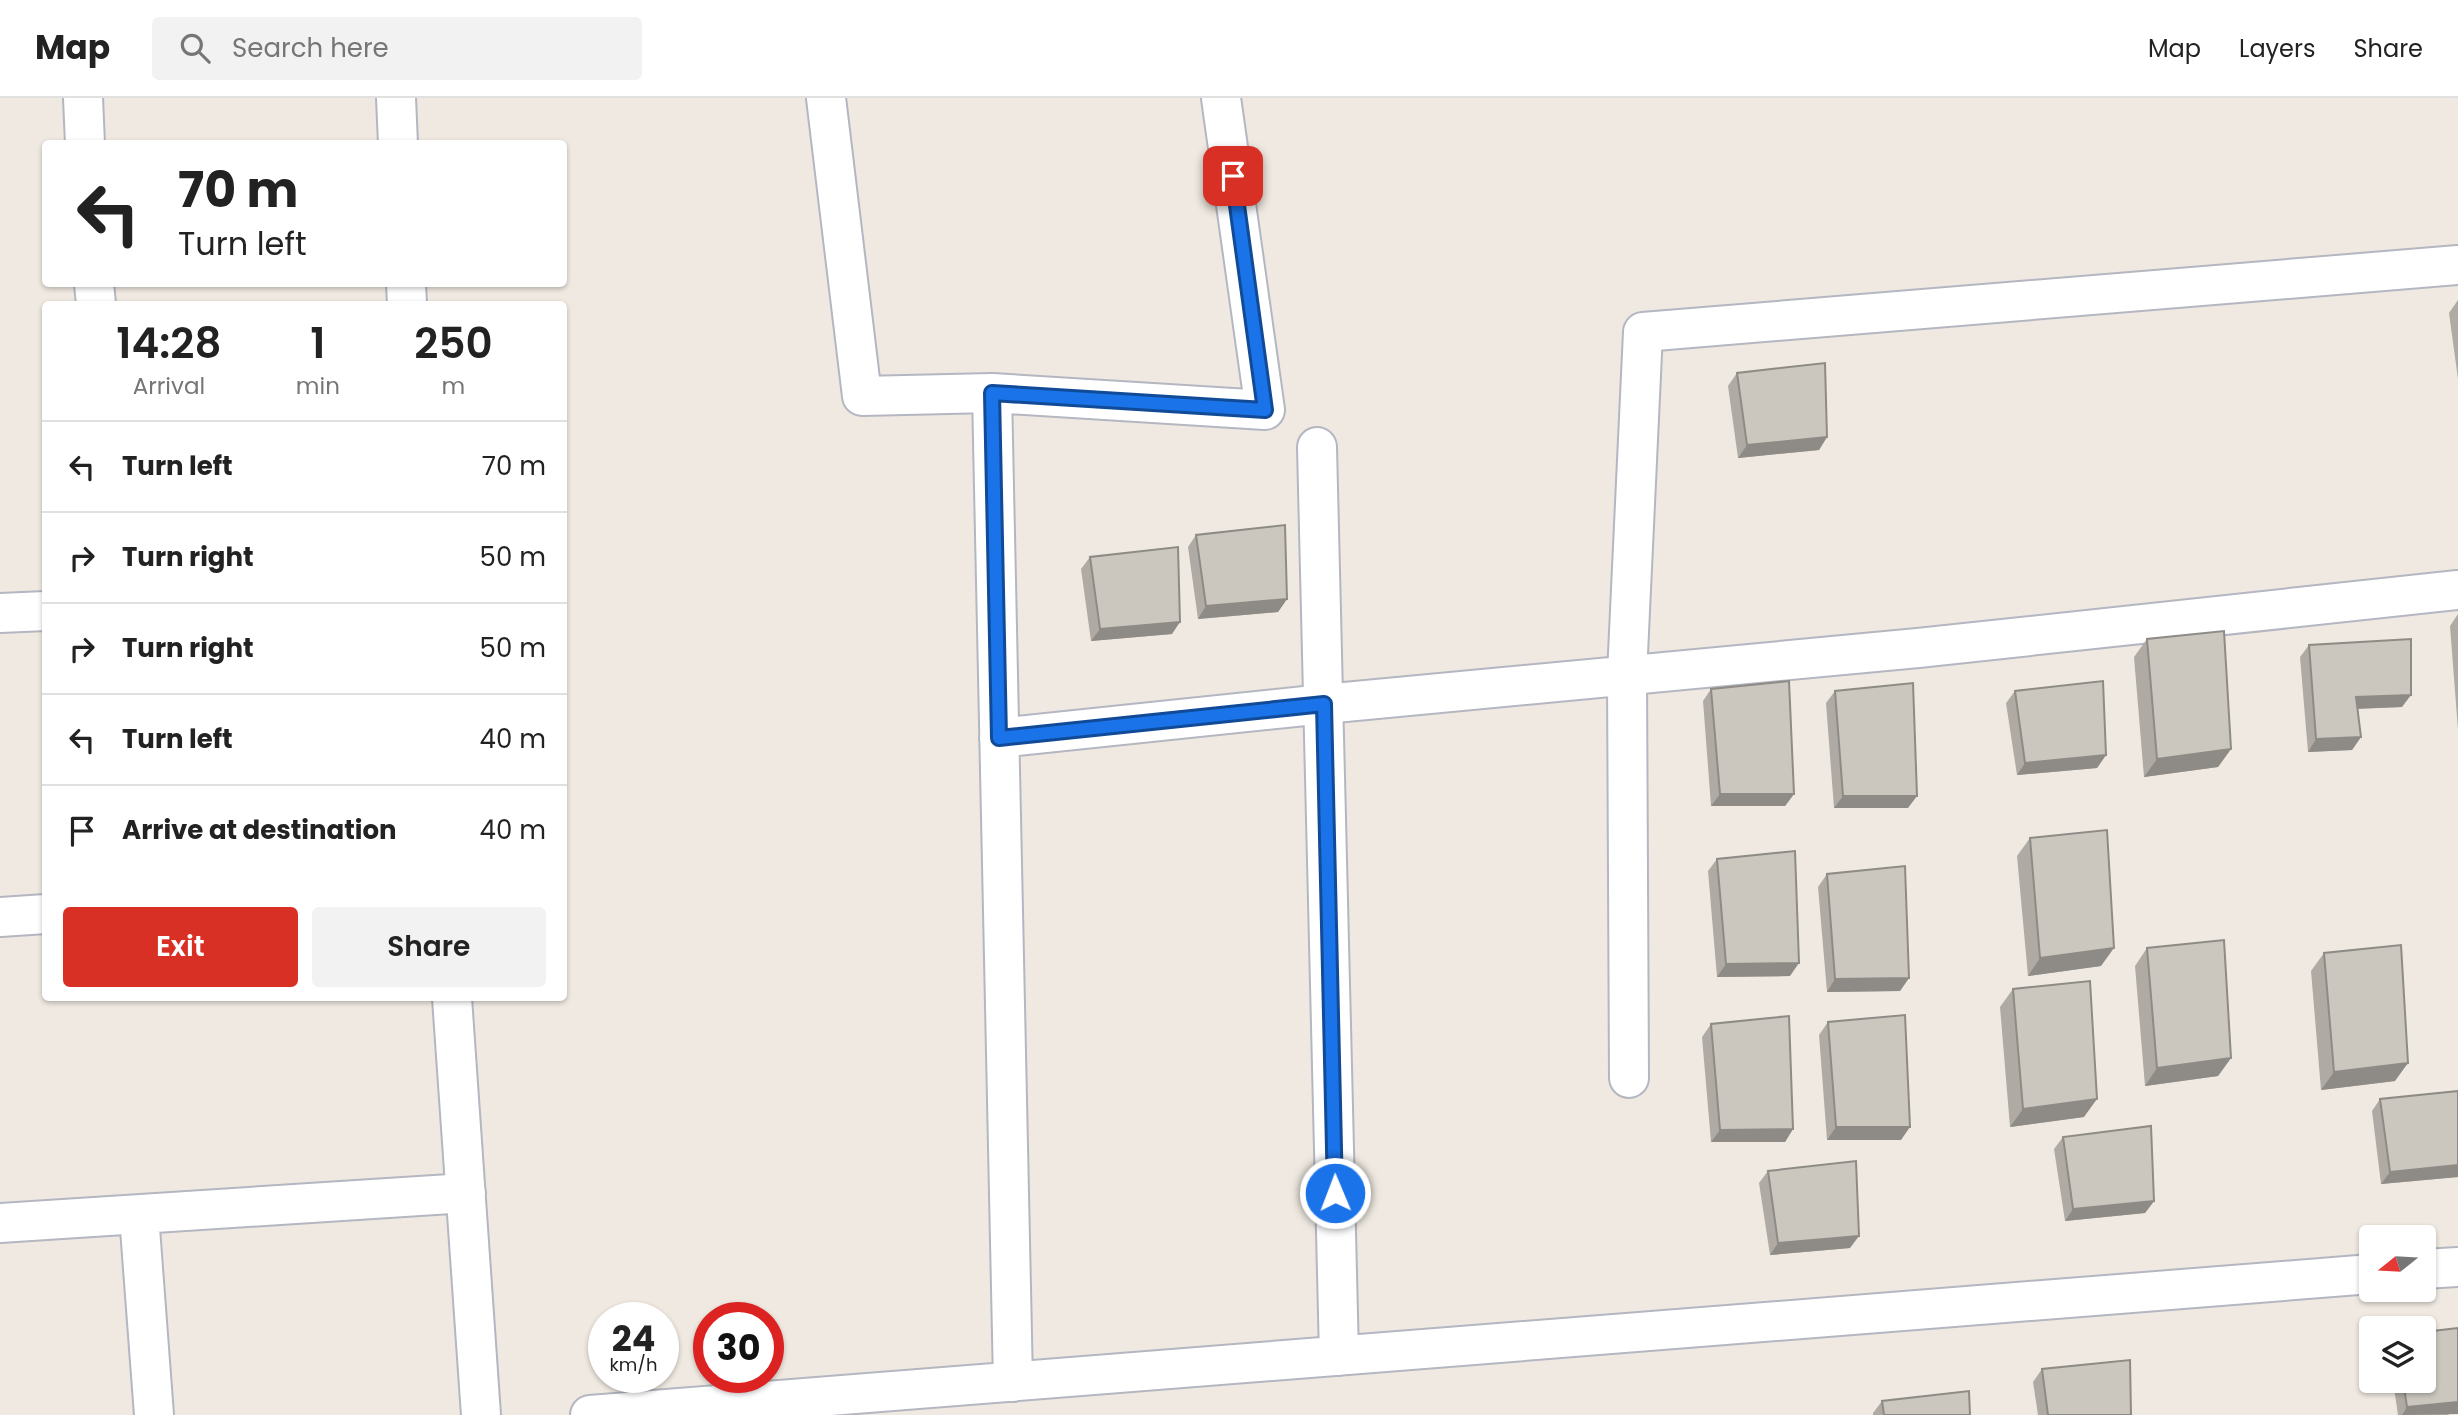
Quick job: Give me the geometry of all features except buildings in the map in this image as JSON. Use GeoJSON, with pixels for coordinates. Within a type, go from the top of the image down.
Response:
{"type":"FeatureCollection","features":[{"type":"Feature","properties":{"kind":"street"},"geometry":{"type":"LineString","coordinates":[[82,98],[85,140]]}},
{"type":"Feature","properties":{"kind":"street"},"geometry":{"type":"LineString","coordinates":[[396,98],[398,140]]}},
{"type":"Feature","properties":{"kind":"street"},"geometry":{"type":"LineString","coordinates":[[826,98],[862,396],[992,393],[1265,410],[1222,98]]}},
{"type":"Feature","properties":{"kind":"street"},"geometry":{"type":"LineString","coordinates":[[1629,1078],[1627,675],[1643,332],[2458,265]]}},
{"type":"Feature","properties":{"kind":"street"},"geometry":{"type":"LineString","coordinates":[[992,393],[1013,1382]]}},
{"type":"Feature","properties":{"kind":"street"},"geometry":{"type":"LineString","coordinates":[[1317,447],[1339,1356]]}},
{"type":"Feature","properties":{"kind":"street"},"geometry":{"type":"LineString","coordinates":[[999,738],[1324,704],[1932,647],[2458,590]]}},
{"type":"Feature","properties":{"kind":"street"},"geometry":{"type":"LineString","coordinates":[[0,613],[42,611]]}},
{"type":"Feature","properties":{"kind":"street"},"geometry":{"type":"LineString","coordinates":[[0,917],[42,914]]}},
{"type":"Feature","properties":{"kind":"street"},"geometry":{"type":"LineString","coordinates":[[452,1001],[481,1415]]}},
{"type":"Feature","properties":{"kind":"street"},"geometry":{"type":"LineString","coordinates":[[0,1223],[466,1193]]}},
{"type":"Feature","properties":{"kind":"street"},"geometry":{"type":"LineString","coordinates":[[139,1214],[154,1415]]}},
{"type":"Feature","properties":{"kind":"street"},"geometry":{"type":"LineString","coordinates":[[2436,1268],[2458,1267]]}},
{"type":"Feature","properties":{"kind":"street"},"geometry":{"type":"LineString","coordinates":[[590,1415],[2359,1275]]}},
{"type":"Feature","properties":{"kind":"route"},"geometry":{"type":"LineString","coordinates":[[1233,176],[1265,410],[992,393],[999,738],[1324,704],[1335,1193]]}}]}
